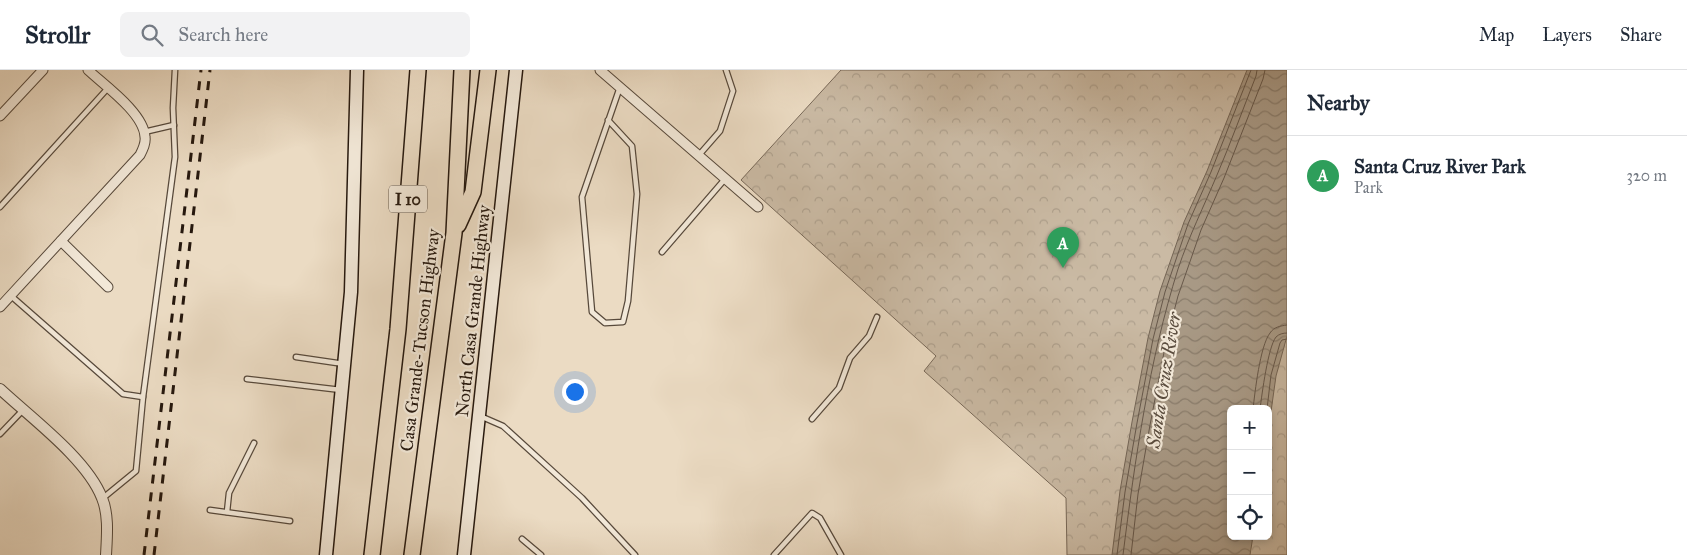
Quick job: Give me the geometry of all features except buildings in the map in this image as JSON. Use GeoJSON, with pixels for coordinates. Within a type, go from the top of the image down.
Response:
{"type":"FeatureCollection","features":[{"type":"Feature","properties":{"kind":"highway"},"geometry":{"type":"LineString","coordinates":[[410,70],[414,114]]}},
{"type":"Feature","properties":{"kind":"highway","name":"Casa Grande-Tucson Highway"},"geometry":{"type":"LineString","coordinates":[[372,555],[398,328],[418,70]]}},
{"type":"Feature","properties":{"kind":"highway","name":"Casa Grande-Tucson Highway"},"geometry":{"type":"LineString","coordinates":[[412,555],[454,233],[462,70]]}},
{"type":"Feature","properties":{"kind":"highway"},"geometry":{"type":"LineString","coordinates":[[454,233],[473,192],[488,70]]}},
{"type":"Feature","properties":{"kind":"main road"},"geometry":{"type":"LineString","coordinates":[[326,555],[351,292],[357,70]]}},
{"type":"Feature","properties":{"kind":"main road","name":"North Casa Grande Highway"},"geometry":{"type":"LineString","coordinates":[[464,555],[516,70]]}},
{"type":"Feature","properties":{"kind":"street"},"geometry":{"type":"LineString","coordinates":[[0,116],[43,70]]}},
{"type":"Feature","properties":{"kind":"street"},"geometry":{"type":"LineString","coordinates":[[0,307],[140,155],[144,148],[144,132],[131,109],[88,70]]}},
{"type":"Feature","properties":{"kind":"street"},"geometry":{"type":"LineString","coordinates":[[600,70],[758,207]]}},
{"type":"Feature","properties":{"kind":"street"},"geometry":{"type":"LineString","coordinates":[[61,241],[108,287]]}},
{"type":"Feature","properties":{"kind":"street"},"geometry":{"type":"LineString","coordinates":[[0,389],[73,456],[92,477],[103,498],[108,527],[106,555]]}},
{"type":"Feature","properties":{"kind":"lane"},"geometry":{"type":"LineString","coordinates":[[103,498],[136,471],[143,397],[175,157],[172,108],[175,70]]}},
{"type":"Feature","properties":{"kind":"lane"},"geometry":{"type":"LineString","coordinates":[[698,156],[720,131],[733,91],[726,70]]}},
{"type":"Feature","properties":{"kind":"lane"},"geometry":{"type":"LineString","coordinates":[[608,120],[632,146],[637,194],[628,301],[624,322],[605,323],[592,312],[582,197],[608,120],[620,87]]}},
{"type":"Feature","properties":{"kind":"lane"},"geometry":{"type":"LineString","coordinates":[[0,206],[108,88]]}},
{"type":"Feature","properties":{"kind":"lane"},"geometry":{"type":"LineString","coordinates":[[144,132],[174,125]]}},
{"type":"Feature","properties":{"kind":"lane"},"geometry":{"type":"LineString","coordinates":[[662,252],[725,179]]}},
{"type":"Feature","properties":{"kind":"lane"},"geometry":{"type":"LineString","coordinates":[[10,295],[123,394],[143,397]]}},
{"type":"Feature","properties":{"kind":"lane"},"geometry":{"type":"LineString","coordinates":[[812,419],[839,388],[850,358],[869,336],[877,317]]}},
{"type":"Feature","properties":{"kind":"lane"},"geometry":{"type":"LineString","coordinates":[[296,357],[345,364]]}},
{"type":"Feature","properties":{"kind":"lane"},"geometry":{"type":"LineString","coordinates":[[247,379],[342,390]]}},
{"type":"Feature","properties":{"kind":"lane"},"geometry":{"type":"LineString","coordinates":[[0,434],[23,410]]}},
{"type":"Feature","properties":{"kind":"lane"},"geometry":{"type":"LineString","coordinates":[[479,416],[504,426],[582,498],[635,555]]}},
{"type":"Feature","properties":{"kind":"lane"},"geometry":{"type":"LineString","coordinates":[[227,512],[229,494],[254,443]]}},
{"type":"Feature","properties":{"kind":"lane"},"geometry":{"type":"LineString","coordinates":[[210,510],[290,521]]}},
{"type":"Feature","properties":{"kind":"lane"},"geometry":{"type":"LineString","coordinates":[[774,555],[812,514],[820,518],[842,555]]}},
{"type":"Feature","properties":{"kind":"lane"},"geometry":{"type":"LineString","coordinates":[[522,538],[541,555]]}},
{"type":"Feature","properties":{"kind":"green space"},"geometry":{"type":"Polygon","coordinates":[[[841,70],[1287,70],[1287,555],[1067,555],[1066,498],[924,371],[936,356],[741,180],[841,70]]]}},
{"type":"Feature","properties":{"kind":"water","name":"Santa Cruz River"},"geometry":{"type":"Polygon","coordinates":[[[1247,70],[1287,70],[1287,336],[1276,376],[1272,405],[1227,405],[1227,540],[1252,540],[1250,555],[1112,555],[1120,491],[1148,338],[1160,291],[1184,222],[1207,171],[1247,70]]]}},
{"type":"Feature","properties":{"kind":"railway"},"geometry":{"type":"LineString","coordinates":[[144,555],[201,70]]}},
{"type":"Feature","properties":{"kind":"railway"},"geometry":{"type":"LineString","coordinates":[[154,555],[210,70]]}},
{"type":"Feature","properties":{"kind":"place","name":"Santa Cruz River Park"},"geometry":{"type":"Point","coordinates":[1063,268]}}]}
